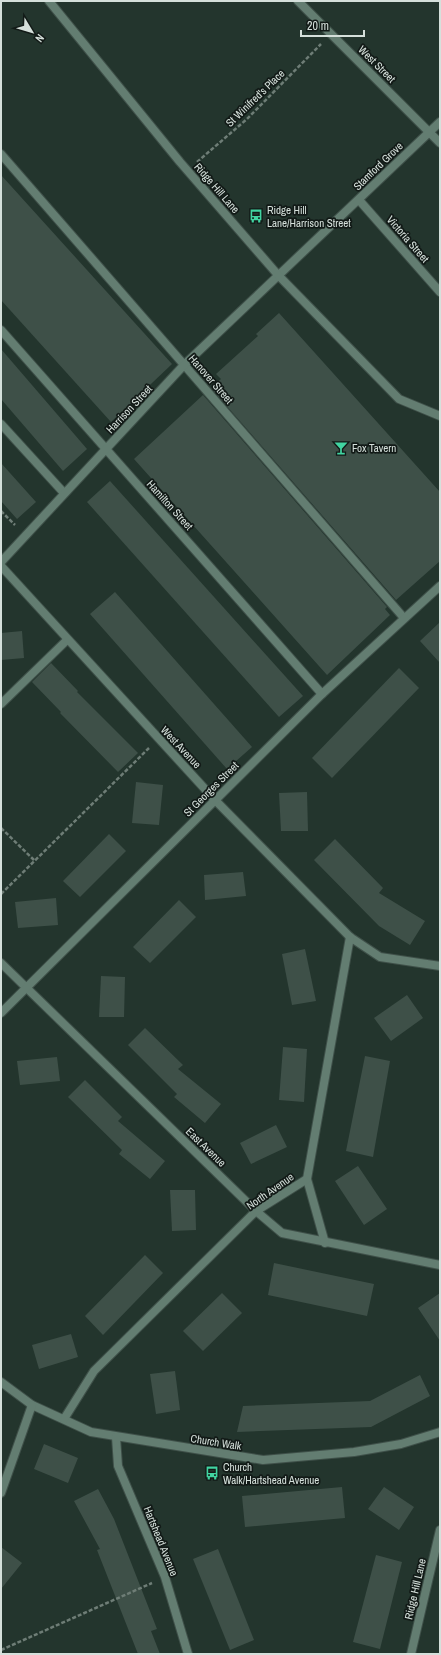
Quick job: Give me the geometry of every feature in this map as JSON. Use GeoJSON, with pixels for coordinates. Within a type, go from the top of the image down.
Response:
{"type":"FeatureCollection","features":[{"type":"Feature","properties":{"kind":"street","name":"Ridge Hill Lane"},"geometry":{"type":"LineString","coordinates":[[49,1],[187,171],[278,275],[399,399],[440,416]]}},
{"type":"Feature","properties":{"kind":"street","name":"West Street"},"geometry":{"type":"LineString","coordinates":[[298,1],[440,143]]}},
{"type":"Feature","properties":{"kind":"street","name":"Stamford Grove"},"geometry":{"type":"LineString","coordinates":[[278,275],[440,122]]}},
{"type":"Feature","properties":{"kind":"street","name":"Hanover Street"},"geometry":{"type":"LineString","coordinates":[[1,154],[404,618]]}},
{"type":"Feature","properties":{"kind":"street","name":"Victoria Street"},"geometry":{"type":"LineString","coordinates":[[359,200],[440,292]]}},
{"type":"Feature","properties":{"kind":"street","name":"Harrison Street"},"geometry":{"type":"LineString","coordinates":[[1,562],[184,365],[278,275]]}},
{"type":"Feature","properties":{"kind":"street","name":"Hamilton Street"},"geometry":{"type":"LineString","coordinates":[[1,330],[322,694]]}},
{"type":"Feature","properties":{"kind":"street"},"geometry":{"type":"LineString","coordinates":[[1,424],[64,493]]}},
{"type":"Feature","properties":{"kind":"street","name":"West Avenue"},"geometry":{"type":"LineString","coordinates":[[1,566],[215,800],[350,938],[380,957],[440,966]]}},
{"type":"Feature","properties":{"kind":"street","name":"St Georges Street"},"geometry":{"type":"LineString","coordinates":[[1,1013],[322,694],[440,586]]}},
{"type":"Feature","properties":{"kind":"street"},"geometry":{"type":"LineString","coordinates":[[1,704],[68,640]]}},
{"type":"Feature","properties":{"kind":"street","name":"North Avenue"},"geometry":{"type":"LineString","coordinates":[[64,1419],[94,1371],[256,1211],[307,1179],[350,938]]}},
{"type":"Feature","properties":{"kind":"street","name":"East Avenue"},"geometry":{"type":"LineString","coordinates":[[1,963],[256,1211],[282,1233],[325,1243],[440,1265]]}},
{"type":"Feature","properties":{"kind":"street"},"geometry":{"type":"LineString","coordinates":[[307,1179],[325,1243]]}},
{"type":"Feature","properties":{"kind":"street","name":"Church Walk"},"geometry":{"type":"LineString","coordinates":[[1,1382],[32,1405],[91,1432],[263,1460],[377,1448],[401,1444],[440,1432]]}},
{"type":"Feature","properties":{"kind":"street"},"geometry":{"type":"LineString","coordinates":[[1,1493],[32,1405]]}},
{"type":"Feature","properties":{"kind":"street","name":"Hartshead Avenue"},"geometry":{"type":"LineString","coordinates":[[116,1437],[118,1466],[165,1577],[188,1654]]}},
{"type":"Feature","properties":{"kind":"street","name":"Ridge Hill Lane"},"geometry":{"type":"LineString","coordinates":[[411,1654],[440,1530]]}},
{"type":"Feature","properties":{"kind":"path","name":"St Winifred's Place"},"geometry":{"type":"LineString","coordinates":[[187,171],[247,119],[331,33]]}},
{"type":"Feature","properties":{"kind":"path"},"geometry":{"type":"LineString","coordinates":[[1,511],[26,535]]}},
{"type":"Feature","properties":{"kind":"path"},"geometry":{"type":"LineString","coordinates":[[1,894],[159,739]]}},
{"type":"Feature","properties":{"kind":"path"},"geometry":{"type":"LineString","coordinates":[[1,828],[34,860]]}},
{"type":"Feature","properties":{"kind":"path"},"geometry":{"type":"LineString","coordinates":[[1,1650],[165,1577]]}},
{"type":"Feature","properties":{"kind":"building"},"geometry":{"type":"Polygon","coordinates":[[[1,175],[172,364],[111,422],[1,300],[1,175]]]}},
{"type":"Feature","properties":{"kind":"building"},"geometry":{"type":"Polygon","coordinates":[[[279,313],[440,492],[440,561],[396,600],[211,388],[221,379],[216,374],[258,336],[256,334],[279,313]]]}},
{"type":"Feature","properties":{"kind":"building"},"geometry":{"type":"Polygon","coordinates":[[[1,349],[87,449],[63,471],[1,399],[1,349]]]}},
{"type":"Feature","properties":{"kind":"building"},"geometry":{"type":"Polygon","coordinates":[[[203,395],[387,607],[385,609],[390,615],[327,675],[134,459],[203,395]]]}},
{"type":"Feature","properties":{"kind":"building"},"geometry":{"type":"Polygon","coordinates":[[[1,463],[36,502],[17,519],[1,501],[1,463]]]}},
{"type":"Feature","properties":{"kind":"building"},"geometry":{"type":"Polygon","coordinates":[[[110,481],[303,696],[279,717],[87,502],[110,481]]]}},
{"type":"Feature","properties":{"kind":"building"},"geometry":{"type":"Polygon","coordinates":[[[115,592],[252,747],[227,769],[90,614],[115,592]]]}},
{"type":"Feature","properties":{"kind":"building"},"geometry":{"type":"Polygon","coordinates":[[[440,622],[440,663],[420,641],[440,622]]]}},
{"type":"Feature","properties":{"kind":"building"},"geometry":{"type":"Polygon","coordinates":[[[22,631],[24,658],[1,660],[1,633],[22,631]]]}},
{"type":"Feature","properties":{"kind":"building"},"geometry":{"type":"Polygon","coordinates":[[[51,663],[78,691],[77,692],[138,753],[118,772],[32,682],[51,663]]]}},
{"type":"Feature","properties":{"kind":"building"},"geometry":{"type":"Polygon","coordinates":[[[399,668],[419,688],[332,778],[312,758],[399,668]]]}},
{"type":"Feature","properties":{"kind":"building"},"geometry":{"type":"Polygon","coordinates":[[[136,782],[163,785],[159,825],[132,823],[136,782]]]}},
{"type":"Feature","properties":{"kind":"building"},"geometry":{"type":"Polygon","coordinates":[[[307,792],[308,831],[281,831],[279,793],[307,792]]]}},
{"type":"Feature","properties":{"kind":"building"},"geometry":{"type":"Polygon","coordinates":[[[109,834],[126,851],[80,897],[63,881],[109,834]]]}},
{"type":"Feature","properties":{"kind":"building"},"geometry":{"type":"Polygon","coordinates":[[[335,839],[383,888],[379,893],[425,921],[410,945],[379,926],[314,860],[335,839]]]}},
{"type":"Feature","properties":{"kind":"building"},"geometry":{"type":"Polygon","coordinates":[[[243,872],[246,896],[205,900],[204,875],[243,872]]]}},
{"type":"Feature","properties":{"kind":"building"},"geometry":{"type":"Polygon","coordinates":[[[56,898],[58,925],[18,928],[15,902],[56,898]]]}},
{"type":"Feature","properties":{"kind":"building"},"geometry":{"type":"Polygon","coordinates":[[[179,900],[196,917],[150,963],[133,947],[179,900]]]}},
{"type":"Feature","properties":{"kind":"building"},"geometry":{"type":"Polygon","coordinates":[[[305,949],[316,1001],[292,1005],[282,954],[305,949]]]}},
{"type":"Feature","properties":{"kind":"building"},"geometry":{"type":"Polygon","coordinates":[[[101,976],[125,977],[124,1017],[99,1017],[101,976]]]}},
{"type":"Feature","properties":{"kind":"building"},"geometry":{"type":"Polygon","coordinates":[[[407,995],[423,1018],[391,1041],[374,1018],[407,995]]]}},
{"type":"Feature","properties":{"kind":"building"},"geometry":{"type":"Polygon","coordinates":[[[145,1028],[183,1065],[178,1069],[221,1104],[205,1123],[174,1097],[177,1094],[128,1045],[145,1028]]]}},
{"type":"Feature","properties":{"kind":"building"},"geometry":{"type":"Polygon","coordinates":[[[283,1047],[307,1049],[304,1102],[279,1100],[283,1047]]]}},
{"type":"Feature","properties":{"kind":"building"},"geometry":{"type":"Polygon","coordinates":[[[365,1056],[390,1061],[373,1157],[346,1151],[365,1056]]]}},
{"type":"Feature","properties":{"kind":"building"},"geometry":{"type":"Polygon","coordinates":[[[57,1057],[60,1081],[20,1085],[17,1061],[57,1057]]]}},
{"type":"Feature","properties":{"kind":"building"},"geometry":{"type":"Polygon","coordinates":[[[85,1080],[122,1117],[118,1121],[165,1161],[150,1179],[119,1154],[122,1150],[68,1097],[85,1080]]]}},
{"type":"Feature","properties":{"kind":"building"},"geometry":{"type":"Polygon","coordinates":[[[276,1125],[287,1147],[251,1164],[240,1143],[276,1125]]]}},
{"type":"Feature","properties":{"kind":"building"},"geometry":{"type":"Polygon","coordinates":[[[358,1166],[387,1209],[364,1225],[335,1181],[358,1166]]]}},
{"type":"Feature","properties":{"kind":"building"},"geometry":{"type":"Polygon","coordinates":[[[170,1190],[195,1190],[196,1230],[172,1231],[170,1190]]]}},
{"type":"Feature","properties":{"kind":"building"},"geometry":{"type":"Polygon","coordinates":[[[145,1255],[163,1273],[103,1335],[85,1316],[145,1255]]]}},
{"type":"Feature","properties":{"kind":"building"},"geometry":{"type":"Polygon","coordinates":[[[274,1263],[374,1284],[367,1316],[268,1295],[274,1263]]]}},
{"type":"Feature","properties":{"kind":"building"},"geometry":{"type":"Polygon","coordinates":[[[222,1293],[242,1313],[203,1351],[183,1331],[222,1293]]]}},
{"type":"Feature","properties":{"kind":"building"},"geometry":{"type":"Polygon","coordinates":[[[440,1293],[440,1341],[418,1308],[440,1293]]]}},
{"type":"Feature","properties":{"kind":"building"},"geometry":{"type":"Polygon","coordinates":[[[71,1334],[78,1357],[39,1369],[32,1345],[71,1334]]]}},
{"type":"Feature","properties":{"kind":"building"},"geometry":{"type":"Polygon","coordinates":[[[175,1371],[180,1410],[156,1414],[150,1374],[175,1371]]]}},
{"type":"Feature","properties":{"kind":"building"},"geometry":{"type":"Polygon","coordinates":[[[420,1375],[430,1396],[371,1427],[237,1432],[243,1406],[370,1401],[420,1375]]]}},
{"type":"Feature","properties":{"kind":"building"},"geometry":{"type":"Polygon","coordinates":[[[44,1444],[78,1458],[68,1483],[34,1469],[44,1444]]]}},
{"type":"Feature","properties":{"kind":"building"},"geometry":{"type":"Polygon","coordinates":[[[342,1487],[345,1518],[245,1527],[242,1496],[342,1487]]]}},
{"type":"Feature","properties":{"kind":"building"},"geometry":{"type":"Polygon","coordinates":[[[384,1487],[414,1507],[399,1530],[368,1509],[384,1487]]]}},
{"type":"Feature","properties":{"kind":"building"},"geometry":{"type":"Polygon","coordinates":[[[98,1489],[114,1519],[157,1629],[151,1631],[160,1654],[138,1654],[97,1550],[100,1549],[74,1501],[98,1489]]]}},
{"type":"Feature","properties":{"kind":"building"},"geometry":{"type":"Polygon","coordinates":[[[1,1547],[22,1563],[1,1589],[1,1547]]]}},
{"type":"Feature","properties":{"kind":"building"},"geometry":{"type":"Polygon","coordinates":[[[218,1549],[254,1640],[230,1650],[193,1559],[218,1549]]]}},
{"type":"Feature","properties":{"kind":"building"},"geometry":{"type":"Polygon","coordinates":[[[376,1555],[402,1562],[380,1649],[353,1642],[376,1555]]]}},
{"type":"Feature","properties":{"kind":"place","name":"Ridge Hill Lane/Harrison Street"},"geometry":{"type":"Point","coordinates":[256,216]}},
{"type":"Feature","properties":{"kind":"place","name":"Fox Tavern"},"geometry":{"type":"Point","coordinates":[341,448]}},
{"type":"Feature","properties":{"kind":"place","name":"Church Walk/Hartshead Avenue"},"geometry":{"type":"Point","coordinates":[212,1473]}}]}
